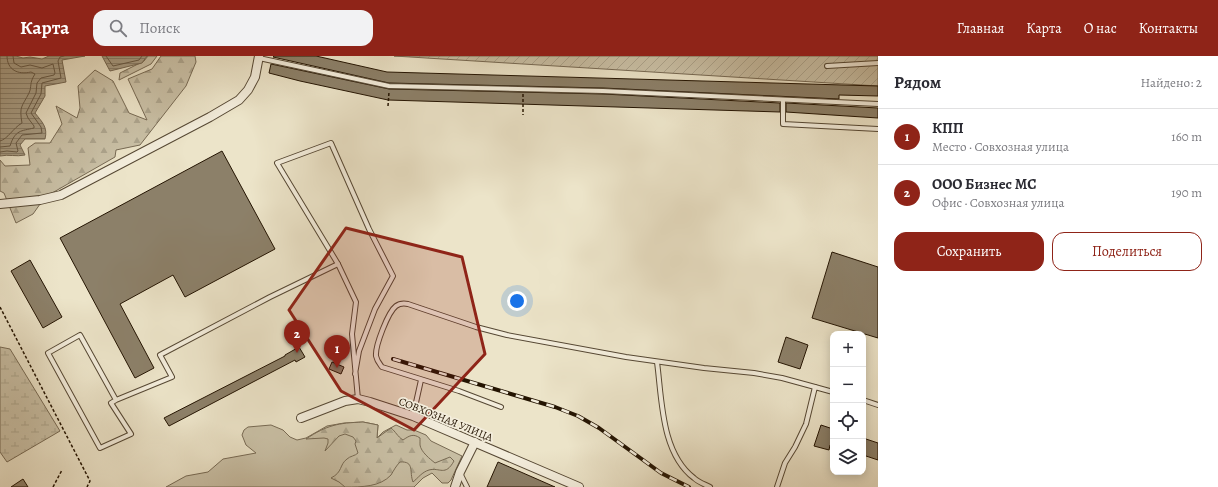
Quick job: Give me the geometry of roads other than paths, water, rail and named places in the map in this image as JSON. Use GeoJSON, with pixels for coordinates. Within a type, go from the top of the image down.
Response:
{"type":"FeatureCollection","features":[{"type":"Feature","properties":{"kind":"street"},"geometry":{"type":"LineString","coordinates":[[0,204],[40,200],[61,195],[210,117],[239,100],[248,90],[255,77],[259,57]]}},
{"type":"Feature","properties":{"kind":"street","name":"СОВХОЗНАЯ УЛИЦА"},"geometry":{"type":"LineString","coordinates":[[301,418],[345,401],[358,399],[414,416],[579,487]]}},
{"type":"Feature","properties":{"kind":"street"},"geometry":{"type":"LineString","coordinates":[[455,487],[460,472],[475,442]]}},
{"type":"Feature","properties":{"kind":"lane"},"geometry":{"type":"LineString","coordinates":[[259,57],[389,86],[603,91],[878,104]]}},
{"type":"Feature","properties":{"kind":"lane"},"geometry":{"type":"LineString","coordinates":[[827,66],[878,63]]}},
{"type":"Feature","properties":{"kind":"lane"},"geometry":{"type":"LineString","coordinates":[[783,100],[782,124],[878,129]]}},
{"type":"Feature","properties":{"kind":"lane"},"geometry":{"type":"LineString","coordinates":[[355,374],[359,351],[375,309],[393,276],[369,229],[331,143],[277,164],[338,264],[356,302],[352,334],[355,374],[358,399]]}},
{"type":"Feature","properties":{"kind":"lane"},"geometry":{"type":"LineString","coordinates":[[116,400],[80,335],[48,353],[100,448],[131,434],[111,402],[116,400],[172,377],[160,355],[270,297],[338,264]]}},
{"type":"Feature","properties":{"kind":"lane"},"geometry":{"type":"LineString","coordinates":[[501,407],[459,391],[421,380],[382,366],[378,362],[376,356],[378,345],[388,318],[396,306],[401,303],[408,304],[476,327],[506,335],[657,362],[754,373],[782,378],[830,391]]}},
{"type":"Feature","properties":{"kind":"lane"},"geometry":{"type":"LineString","coordinates":[[657,362],[666,431],[670,445],[677,460],[685,471],[694,479],[710,487]]}},
{"type":"Feature","properties":{"kind":"lane"},"geometry":{"type":"LineString","coordinates":[[414,416],[421,380]]}},
{"type":"Feature","properties":{"kind":"lane"},"geometry":{"type":"LineString","coordinates":[[777,487],[784,463],[798,442],[806,424],[815,387]]}},
{"type":"Feature","properties":{"kind":"lane"},"geometry":{"type":"LineString","coordinates":[[866,401],[878,405]]}},
{"type":"Feature","properties":{"kind":"lane"},"geometry":{"type":"LineString","coordinates":[[460,472],[467,487]]}},
{"type":"Feature","properties":{"kind":"water"},"geometry":{"type":"Polygon","coordinates":[[[0,56],[42,59],[49,56],[85,56],[62,60],[66,82],[45,86],[45,96],[35,113],[45,128],[45,139],[25,139],[20,145],[25,155],[0,156],[0,56]]]}},
{"type":"Feature","properties":{"kind":"water"},"geometry":{"type":"Polygon","coordinates":[[[102,56],[147,56],[142,63],[110,71],[102,56]]]}},
{"type":"Feature","properties":{"kind":"railway"},"geometry":{"type":"LineString","coordinates":[[393,359],[555,407],[578,416],[599,428],[661,473],[689,487]]}},
{"type":"Feature","properties":{"kind":"place","name":"ООО Бизнес МС"},"geometry":{"type":"Point","coordinates":[297,353]}},
{"type":"Feature","properties":{"kind":"place","name":"КПП"},"geometry":{"type":"Point","coordinates":[337,368]}}]}
